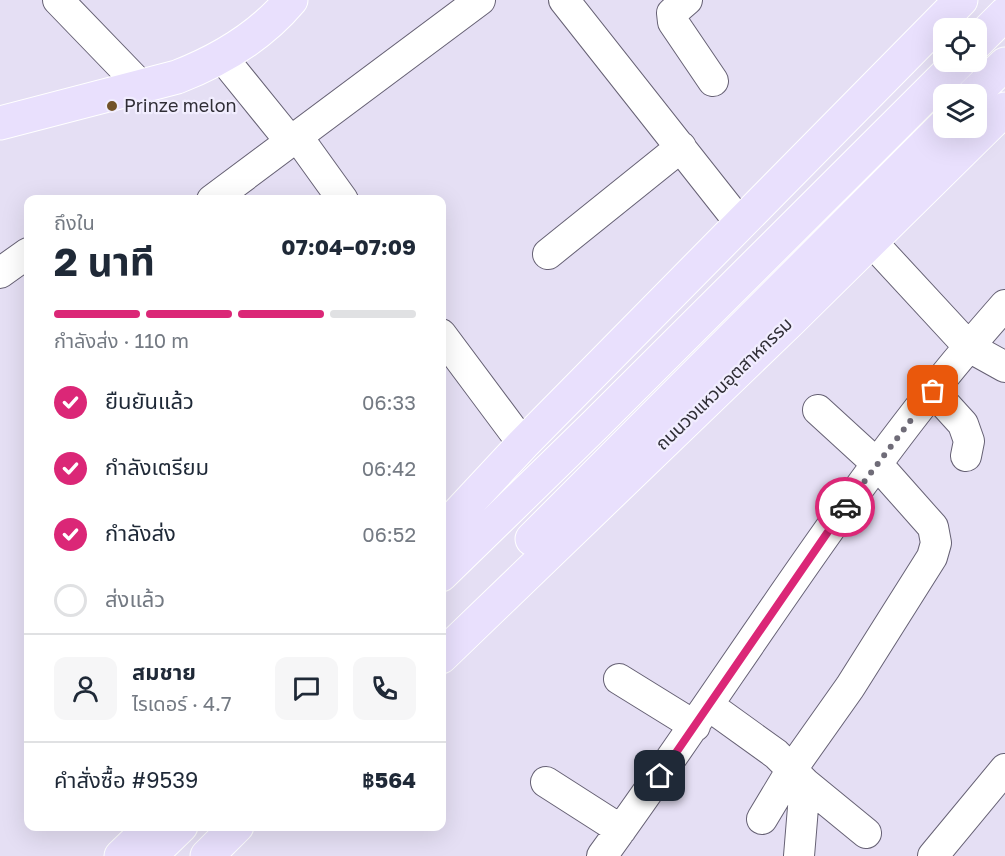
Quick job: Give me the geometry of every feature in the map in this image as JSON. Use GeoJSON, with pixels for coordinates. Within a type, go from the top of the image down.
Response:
{"type":"FeatureCollection","features":[{"type":"Feature","properties":{"kind":"main road"},"geometry":{"type":"LineString","coordinates":[[0,123],[177,77],[222,57],[246,42],[269,24],[291,0]]}},
{"type":"Feature","properties":{"kind":"main road"},"geometry":{"type":"LineString","coordinates":[[446,527],[523,444],[961,0]]}},
{"type":"Feature","properties":{"kind":"main road"},"geometry":{"type":"LineString","coordinates":[[987,32],[1005,14]]}},
{"type":"Feature","properties":{"kind":"main road"},"geometry":{"type":"LineString","coordinates":[[984,84],[1005,64]]}},
{"type":"Feature","properties":{"kind":"main road"},"geometry":{"type":"LineString","coordinates":[[446,570],[948,72]]}},
{"type":"Feature","properties":{"kind":"main road","name":"ถนนวงแหวนอุตสาหกรรม"},"geometry":{"type":"LineString","coordinates":[[446,652],[871,242],[1005,109]]}},
{"type":"Feature","properties":{"kind":"main road","name":"ถนนวงแหวนอุตสาหกรรม"},"geometry":{"type":"LineString","coordinates":[[446,622],[933,137]]}},
{"type":"Feature","properties":{"kind":"main road"},"geometry":{"type":"LineString","coordinates":[[121,856],[147,831]]}},
{"type":"Feature","properties":{"kind":"main road"},"geometry":{"type":"LineString","coordinates":[[150,856],[176,831]]}},
{"type":"Feature","properties":{"kind":"street"},"geometry":{"type":"LineString","coordinates":[[58,0],[142,87]]}},
{"type":"Feature","properties":{"kind":"street"},"geometry":{"type":"LineString","coordinates":[[219,195],[480,0]]}},
{"type":"Feature","properties":{"kind":"street"},"geometry":{"type":"LineString","coordinates":[[564,0],[740,223]]}},
{"type":"Feature","properties":{"kind":"street"},"geometry":{"type":"LineString","coordinates":[[687,0],[672,13],[673,22],[713,81]]}},
{"type":"Feature","properties":{"kind":"street"},"geometry":{"type":"LineString","coordinates":[[222,57],[339,195]]}},
{"type":"Feature","properties":{"kind":"street"},"geometry":{"type":"LineString","coordinates":[[548,254],[681,147]]}},
{"type":"Feature","properties":{"kind":"street"},"geometry":{"type":"LineString","coordinates":[[871,242],[969,347],[1005,367]]}},
{"type":"Feature","properties":{"kind":"street"},"geometry":{"type":"LineString","coordinates":[[0,273],[24,256]]}},
{"type":"Feature","properties":{"kind":"street"},"geometry":{"type":"LineString","coordinates":[[602,856],[702,716],[837,518],[933,391],[1005,305]]}},
{"type":"Feature","properties":{"kind":"street"},"geometry":{"type":"LineString","coordinates":[[446,341],[523,444]]}},
{"type":"Feature","properties":{"kind":"street"},"geometry":{"type":"LineString","coordinates":[[933,391],[963,424],[969,441],[966,456]]}},
{"type":"Feature","properties":{"kind":"street"},"geometry":{"type":"LineString","coordinates":[[762,819],[799,776],[850,687],[932,556],[936,543],[933,527],[877,464],[818,410]]}},
{"type":"Feature","properties":{"kind":"street"},"geometry":{"type":"LineString","coordinates":[[619,679],[702,716],[776,754],[866,833]]}},
{"type":"Feature","properties":{"kind":"street"},"geometry":{"type":"LineString","coordinates":[[933,856],[1005,769]]}},
{"type":"Feature","properties":{"kind":"street"},"geometry":{"type":"LineString","coordinates":[[799,776],[799,856]]}},
{"type":"Feature","properties":{"kind":"street"},"geometry":{"type":"LineString","coordinates":[[546,782],[621,830]]}},
{"type":"Feature","properties":{"kind":"way so far"},"geometry":{"type":"LineString","coordinates":[[845,507],[933,391]]}},
{"type":"Feature","properties":{"kind":"place","name":"Prinze melon"},"geometry":{"type":"Point","coordinates":[112,106]}},
{"type":"Feature","properties":{"kind":"route"},"geometry":{"type":"LineString","coordinates":[[660,776],[845,507]]}}]}
